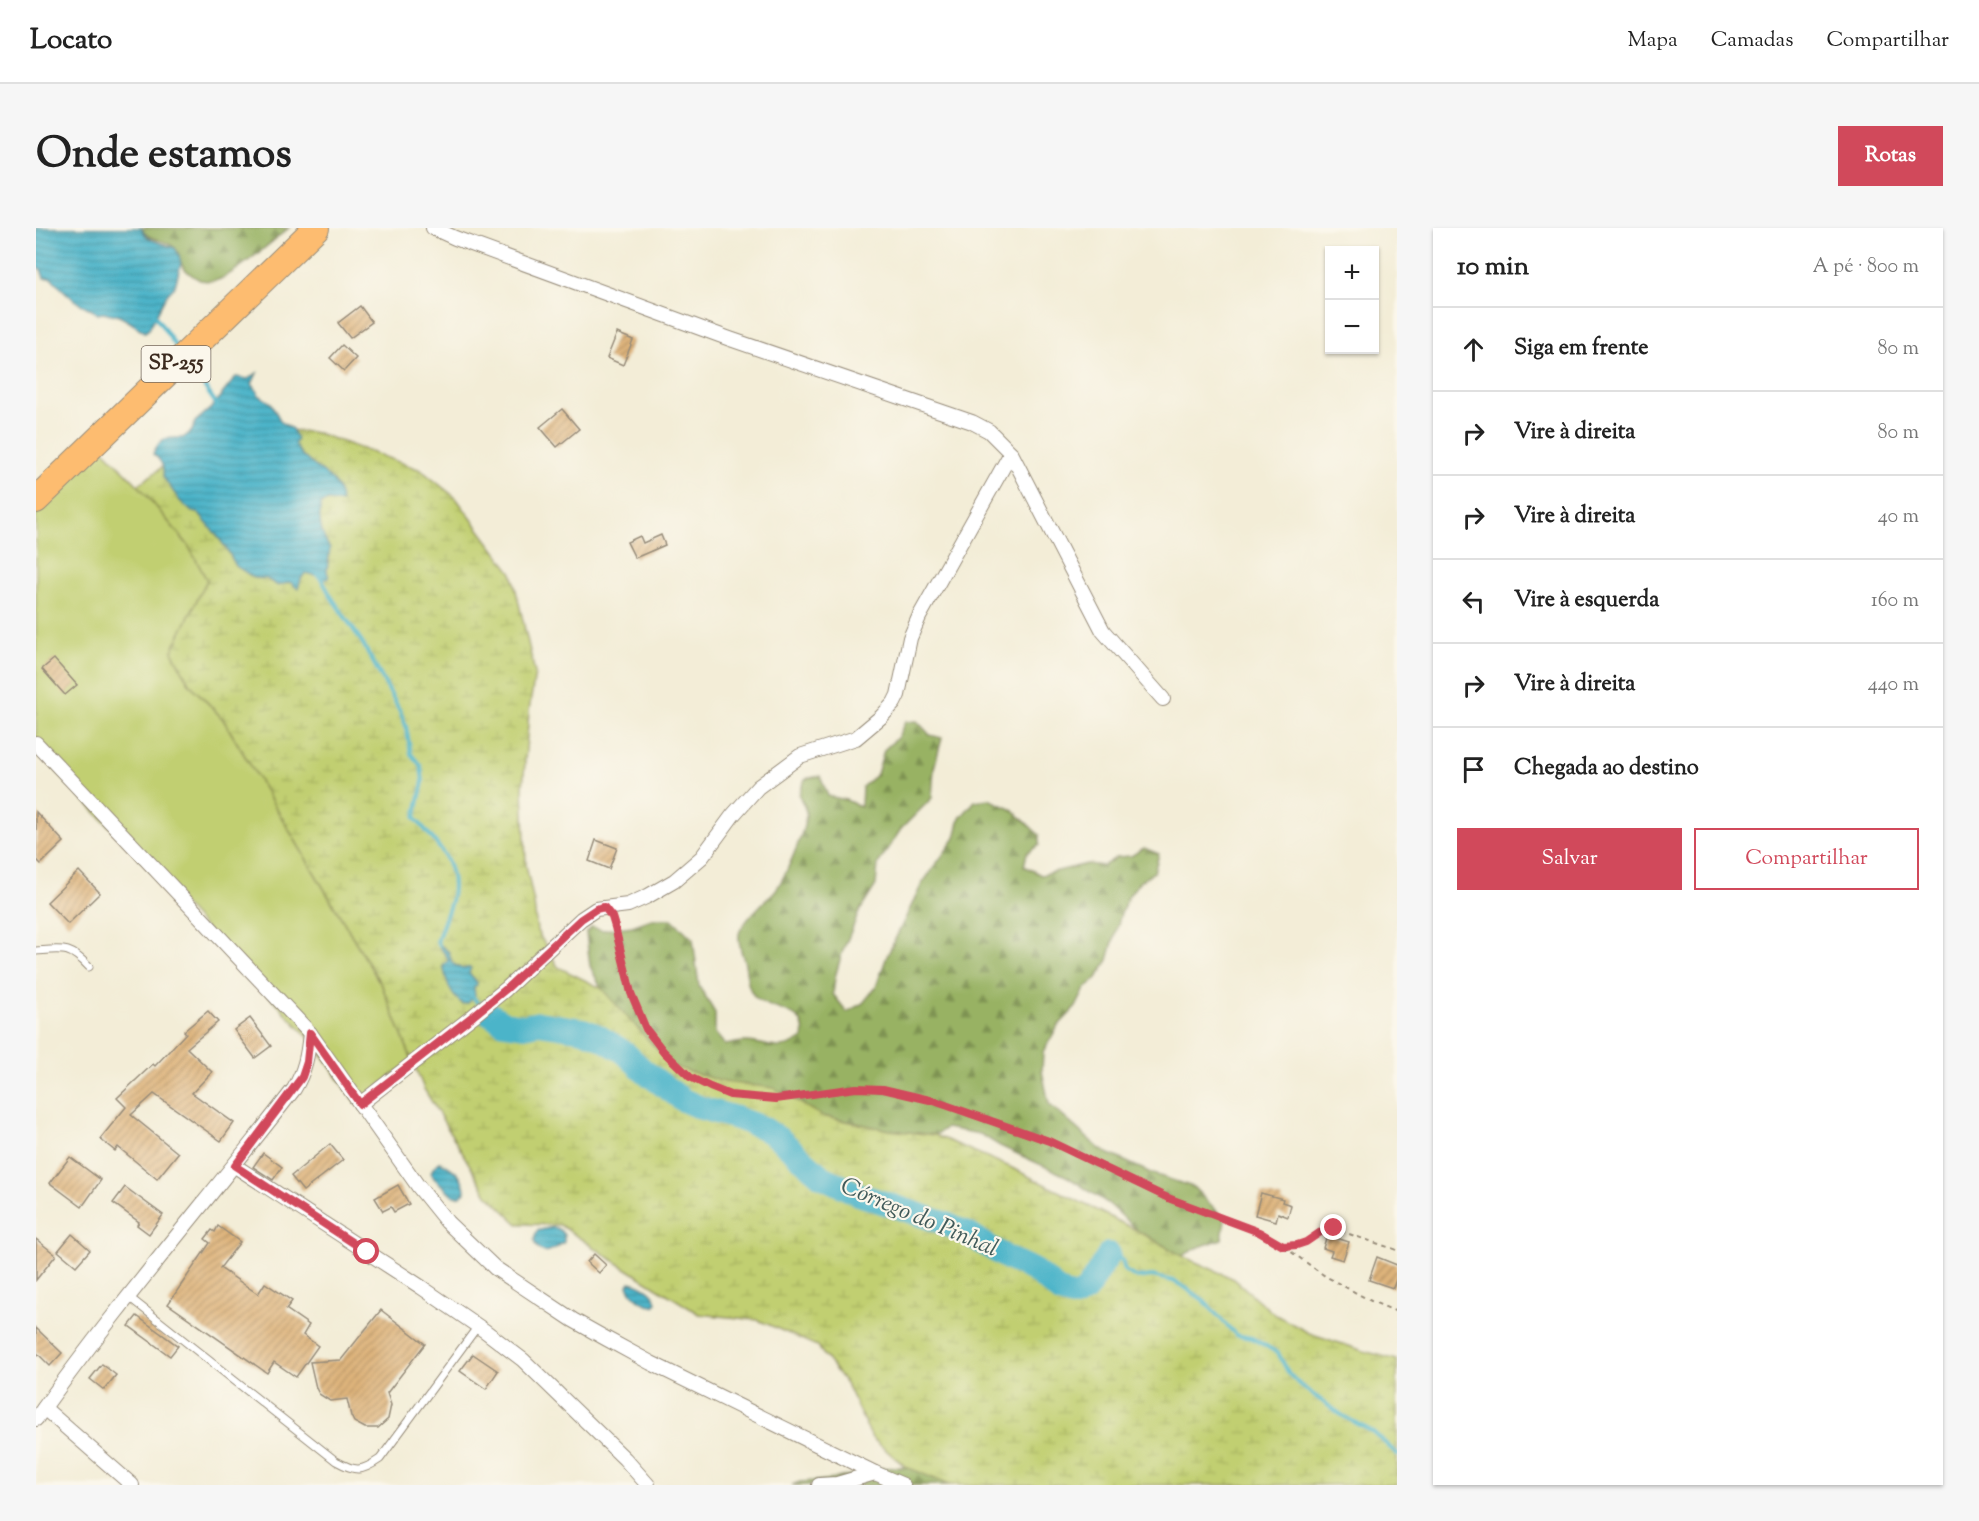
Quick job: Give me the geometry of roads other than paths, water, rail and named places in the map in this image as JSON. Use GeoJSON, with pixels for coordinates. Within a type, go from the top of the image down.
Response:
{"type":"FeatureCollection","features":[{"type":"Feature","properties":{"kind":"highway","name":"SP-255"},"geometry":{"type":"LineString","coordinates":[[36,500],[316,228]]}},
{"type":"Feature","properties":{"kind":"street"},"geometry":{"type":"LineString","coordinates":[[433,228],[730,339],[972,422],[989,431],[1011,453],[1103,631],[1163,699]]}},
{"type":"Feature","properties":{"kind":"street"},"geometry":{"type":"LineString","coordinates":[[360,1104],[490,1003],[581,919],[596,909],[628,905],[648,897],[674,881],[702,857],[733,814],[758,787],[800,756],[856,738],[881,717],[898,695],[910,638],[919,617],[1011,453]]}},
{"type":"Feature","properties":{"kind":"street"},"geometry":{"type":"LineString","coordinates":[[36,743],[310,1033],[447,1222],[495,1268],[573,1320],[623,1348],[903,1485]]}},
{"type":"Feature","properties":{"kind":"street"},"geometry":{"type":"LineString","coordinates":[[132,1485],[40,1413],[129,1297],[235,1166],[302,1077],[307,1062],[310,1033]]}},
{"type":"Feature","properties":{"kind":"street"},"geometry":{"type":"LineString","coordinates":[[235,1166],[478,1326],[523,1360],[625,1459],[648,1485]]}},
{"type":"Feature","properties":{"kind":"street"},"geometry":{"type":"LineString","coordinates":[[819,1485],[837,1484],[875,1473]]}},
{"type":"Feature","properties":{"kind":"lane"},"geometry":{"type":"LineString","coordinates":[[36,951],[68,950],[77,954],[89,967]]}},
{"type":"Feature","properties":{"kind":"lane"},"geometry":{"type":"LineString","coordinates":[[129,1297],[336,1461],[350,1469],[360,1470],[380,1459],[478,1326]]}},
{"type":"Feature","properties":{"kind":"water"},"geometry":{"type":"Polygon","coordinates":[[[36,228],[141,228],[152,240],[175,248],[181,263],[175,286],[166,296],[149,329],[145,332],[110,313],[97,314],[76,301],[51,278],[44,278],[41,269],[36,267],[36,228]]]}},
{"type":"Feature","properties":{"kind":"water"},"geometry":{"type":"Polygon","coordinates":[[[257,373],[252,384],[259,395],[271,403],[281,422],[292,429],[297,439],[295,444],[300,452],[335,484],[341,503],[328,501],[321,504],[320,510],[322,533],[330,548],[327,571],[329,578],[324,580],[319,576],[305,573],[298,589],[290,582],[278,586],[267,579],[254,578],[236,566],[226,548],[198,513],[192,512],[180,501],[163,477],[162,464],[153,454],[164,439],[183,438],[192,431],[195,422],[211,408],[236,377],[248,379],[257,373]]]}},
{"type":"Feature","properties":{"kind":"water"},"geometry":{"type":"Polygon","coordinates":[[[437,942],[449,952],[452,963],[462,969],[471,968],[469,973],[477,985],[474,987],[475,996],[468,1003],[463,1004],[452,992],[443,966],[448,961],[437,942]]]}},
{"type":"Feature","properties":{"kind":"water"},"geometry":{"type":"Polygon","coordinates":[[[440,1162],[461,1177],[465,1192],[460,1196],[454,1196],[434,1178],[431,1172],[440,1162]]]}},
{"type":"Feature","properties":{"kind":"water"},"geometry":{"type":"Polygon","coordinates":[[[553,1227],[559,1229],[564,1235],[564,1242],[545,1252],[536,1246],[535,1235],[537,1231],[553,1227]]]}},
{"type":"Feature","properties":{"kind":"water"},"geometry":{"type":"Polygon","coordinates":[[[630,1282],[650,1291],[657,1302],[654,1306],[635,1296],[628,1285],[630,1282]]]}},
{"type":"Feature","properties":{"kind":"waterway","name":"Córrego do Pinhal"},"geometry":{"type":"LineString","coordinates":[[152,311],[177,348]]}},
{"type":"Feature","properties":{"kind":"waterway","name":"Córrego do Pinhal"},"geometry":{"type":"LineString","coordinates":[[191,367],[217,405]]}},
{"type":"Feature","properties":{"kind":"waterway","name":"Córrego do Pinhal"},"geometry":{"type":"LineString","coordinates":[[317,574],[362,642],[400,711],[406,726],[411,754],[421,766],[423,782],[415,818],[445,856],[452,877],[451,901],[437,942],[439,945]]}},
{"type":"Feature","properties":{"kind":"waterway","name":"Córrego do Pinhal"},"geometry":{"type":"LineString","coordinates":[[470,993],[477,1002]]}},
{"type":"Feature","properties":{"kind":"waterway","name":"Córrego do Pinhal"},"geometry":{"type":"LineString","coordinates":[[487,1012],[504,1023],[524,1026],[539,1023],[583,1030],[598,1036],[624,1052],[644,1071],[683,1100],[763,1128],[781,1140],[821,1176],[858,1194],[944,1223],[968,1234],[1007,1258],[1033,1270],[1062,1293],[1076,1297],[1087,1290],[1109,1254]]}},
{"type":"Feature","properties":{"kind":"waterway","name":"Córrego do Pinhal"},"geometry":{"type":"LineString","coordinates":[[1109,1254],[1122,1260],[1125,1271],[1137,1278],[1152,1276],[1173,1281],[1202,1299],[1236,1335],[1252,1338],[1278,1353],[1289,1374],[1301,1386],[1343,1416],[1373,1432],[1397,1454]]}}]}
